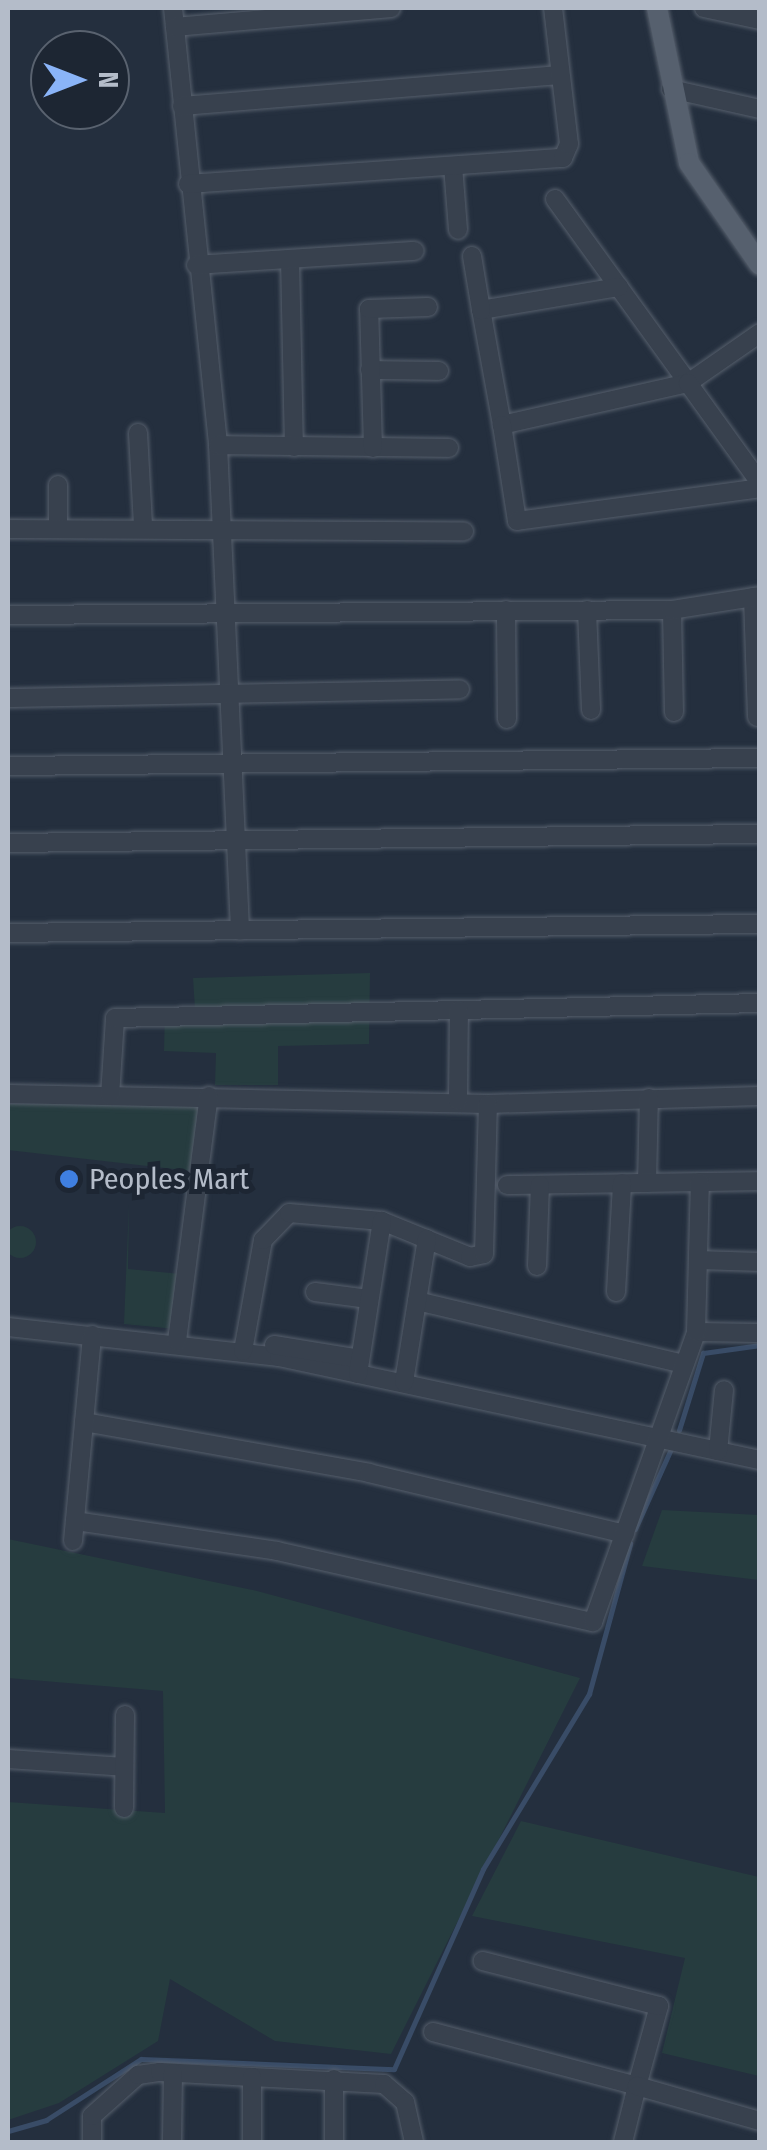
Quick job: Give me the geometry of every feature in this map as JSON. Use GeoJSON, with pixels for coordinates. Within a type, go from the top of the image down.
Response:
{"type":"FeatureCollection","features":[{"type":"Feature","properties":{"kind":"main road"},"geometry":{"type":"LineString","coordinates":[[657,8],[671,88],[697,179],[760,265]]}},
{"type":"Feature","properties":{"kind":"street"},"geometry":{"type":"LineString","coordinates":[[173,8],[196,265],[218,445],[240,931]]}},
{"type":"Feature","properties":{"kind":"street"},"geometry":{"type":"LineString","coordinates":[[175,27],[391,8]]}},
{"type":"Feature","properties":{"kind":"street"},"geometry":{"type":"LineString","coordinates":[[188,184],[563,158],[570,144],[553,8]]}},
{"type":"Feature","properties":{"kind":"street"},"geometry":{"type":"LineString","coordinates":[[704,8],[760,20]]}},
{"type":"Feature","properties":{"kind":"street"},"geometry":{"type":"LineString","coordinates":[[182,106],[560,75]]}},
{"type":"Feature","properties":{"kind":"street"},"geometry":{"type":"LineString","coordinates":[[671,88],[760,108]]}},
{"type":"Feature","properties":{"kind":"street"},"geometry":{"type":"LineString","coordinates":[[454,166],[458,230]]}},
{"type":"Feature","properties":{"kind":"street"},"geometry":{"type":"LineString","coordinates":[[472,256],[518,521],[760,485],[555,199]]}},
{"type":"Feature","properties":{"kind":"street"},"geometry":{"type":"LineString","coordinates":[[196,265],[415,252]]}},
{"type":"Feature","properties":{"kind":"street"},"geometry":{"type":"LineString","coordinates":[[290,259],[294,447]]}},
{"type":"Feature","properties":{"kind":"street"},"geometry":{"type":"LineString","coordinates":[[481,310],[619,287]]}},
{"type":"Feature","properties":{"kind":"street"},"geometry":{"type":"LineString","coordinates":[[373,448],[369,309],[428,307]]}},
{"type":"Feature","properties":{"kind":"street"},"geometry":{"type":"LineString","coordinates":[[502,425],[688,383],[760,334]]}},
{"type":"Feature","properties":{"kind":"street"},"geometry":{"type":"LineString","coordinates":[[370,370],[439,371]]}},
{"type":"Feature","properties":{"kind":"street"},"geometry":{"type":"LineString","coordinates":[[138,433],[143,525]]}},
{"type":"Feature","properties":{"kind":"street"},"geometry":{"type":"LineString","coordinates":[[218,445],[449,448]]}},
{"type":"Feature","properties":{"kind":"street"},"geometry":{"type":"LineString","coordinates":[[58,485],[58,528]]}},
{"type":"Feature","properties":{"kind":"street"},"geometry":{"type":"LineString","coordinates":[[8,529],[222,524],[464,531]]}},
{"type":"Feature","properties":{"kind":"street"},"geometry":{"type":"LineString","coordinates":[[8,615],[672,610],[756,596],[757,717]]}},
{"type":"Feature","properties":{"kind":"street"},"geometry":{"type":"LineString","coordinates":[[506,610],[508,719]]}},
{"type":"Feature","properties":{"kind":"street"},"geometry":{"type":"LineString","coordinates":[[587,610],[591,710]]}},
{"type":"Feature","properties":{"kind":"street"},"geometry":{"type":"LineString","coordinates":[[672,610],[674,712]]}},
{"type":"Feature","properties":{"kind":"street"},"geometry":{"type":"LineString","coordinates":[[8,698],[460,689]]}},
{"type":"Feature","properties":{"kind":"street"},"geometry":{"type":"LineString","coordinates":[[8,766],[760,758]]}},
{"type":"Feature","properties":{"kind":"street"},"geometry":{"type":"LineString","coordinates":[[8,843],[760,834]]}},
{"type":"Feature","properties":{"kind":"street"},"geometry":{"type":"LineString","coordinates":[[8,934],[760,924]]}},
{"type":"Feature","properties":{"kind":"street"},"geometry":{"type":"LineString","coordinates":[[110,1096],[116,1018],[760,1004]]}},
{"type":"Feature","properties":{"kind":"street"},"geometry":{"type":"LineString","coordinates":[[458,1101],[459,1010]]}},
{"type":"Feature","properties":{"kind":"street"},"geometry":{"type":"LineString","coordinates":[[8,1094],[488,1104],[760,1096]]}},
{"type":"Feature","properties":{"kind":"street"},"geometry":{"type":"LineString","coordinates":[[177,1340],[209,1096]]}},
{"type":"Feature","properties":{"kind":"street"},"geometry":{"type":"LineString","coordinates":[[647,1183],[649,1098]]}},
{"type":"Feature","properties":{"kind":"street"},"geometry":{"type":"LineString","coordinates":[[244,1346],[263,1240],[278,1219],[382,1221],[427,1239],[484,1254],[488,1104]]}},
{"type":"Feature","properties":{"kind":"street"},"geometry":{"type":"LineString","coordinates":[[506,1186],[760,1180]]}},
{"type":"Feature","properties":{"kind":"street"},"geometry":{"type":"LineString","coordinates":[[75,1521],[277,1551],[589,1622],[600,1613],[656,1438],[696,1332],[700,1182]]}},
{"type":"Feature","properties":{"kind":"street"},"geometry":{"type":"LineString","coordinates":[[616,1292],[622,1183]]}},
{"type":"Feature","properties":{"kind":"street"},"geometry":{"type":"LineString","coordinates":[[537,1266],[540,1184]]}},
{"type":"Feature","properties":{"kind":"street"},"geometry":{"type":"LineString","coordinates":[[359,1366],[382,1221]]}},
{"type":"Feature","properties":{"kind":"street"},"geometry":{"type":"LineString","coordinates":[[404,1382],[427,1239]]}},
{"type":"Feature","properties":{"kind":"street"},"geometry":{"type":"LineString","coordinates":[[700,1260],[760,1262]]}},
{"type":"Feature","properties":{"kind":"street"},"geometry":{"type":"LineString","coordinates":[[315,1292],[369,1299]]}},
{"type":"Feature","properties":{"kind":"street"},"geometry":{"type":"LineString","coordinates":[[417,1301],[684,1364]]}},
{"type":"Feature","properties":{"kind":"street"},"geometry":{"type":"LineString","coordinates":[[8,1327],[244,1346],[359,1366],[404,1382],[760,1460]]}},
{"type":"Feature","properties":{"kind":"street"},"geometry":{"type":"LineString","coordinates":[[696,1332],[760,1333]]}},
{"type":"Feature","properties":{"kind":"street"},"geometry":{"type":"LineString","coordinates":[[73,1541],[92,1335]]}},
{"type":"Feature","properties":{"kind":"street"},"geometry":{"type":"LineString","coordinates":[[718,1451],[724,1390]]}},
{"type":"Feature","properties":{"kind":"street"},"geometry":{"type":"LineString","coordinates":[[84,1422],[370,1472],[625,1534]]}},
{"type":"Feature","properties":{"kind":"street"},"geometry":{"type":"LineString","coordinates":[[124,1808],[125,1714]]}},
{"type":"Feature","properties":{"kind":"street"},"geometry":{"type":"LineString","coordinates":[[8,1759],[124,1767]]}},
{"type":"Feature","properties":{"kind":"street"},"geometry":{"type":"LineString","coordinates":[[483,1961],[659,2006],[623,2142]]}},
{"type":"Feature","properties":{"kind":"street"},"geometry":{"type":"LineString","coordinates":[[433,2032],[760,2121]]}},
{"type":"Feature","properties":{"kind":"street"},"geometry":{"type":"LineString","coordinates":[[172,2073],[172,2142]]}},
{"type":"Feature","properties":{"kind":"street"},"geometry":{"type":"LineString","coordinates":[[92,2142],[92,2116],[138,2075],[172,2073],[384,2084],[405,2102],[414,2142]]}},
{"type":"Feature","properties":{"kind":"street"},"geometry":{"type":"LineString","coordinates":[[252,2077],[252,2142]]}},
{"type":"Feature","properties":{"kind":"street"},"geometry":{"type":"LineString","coordinates":[[334,2079],[334,2142]]}},
{"type":"Feature","properties":{"kind":"green space"},"geometry":{"type":"Polygon","coordinates":[[[370,973],[369,1044],[278,1046],[278,1085],[215,1085],[216,1053],[164,1051],[165,1011],[195,1009],[193,978],[370,973]]]}},
{"type":"Feature","properties":{"kind":"green space"},"geometry":{"type":"Polygon","coordinates":[[[202,1102],[191,1171],[8,1150],[8,1104],[202,1102]]]}},
{"type":"Feature","properties":{"kind":"green space"},"geometry":{"type":"Polygon","coordinates":[[[129,1204],[128,1269],[181,1274],[176,1329],[124,1324],[129,1204]]]}},
{"type":"Feature","properties":{"kind":"green space"},"geometry":{"type":"Polygon","coordinates":[[[20,1226],[31,1231],[36,1242],[31,1253],[20,1258],[9,1253],[4,1242],[9,1231],[20,1226]]]}},
{"type":"Feature","properties":{"kind":"green space"},"geometry":{"type":"Polygon","coordinates":[[[662,1510],[759,1515],[759,1580],[642,1566],[662,1510]]]}},
{"type":"Feature","properties":{"kind":"green space"},"geometry":{"type":"Polygon","coordinates":[[[8,1539],[257,1591],[580,1678],[391,2054],[275,2041],[170,1979],[158,2041],[59,2103],[8,2120],[8,1802],[165,1813],[163,1691],[8,1678],[8,1539]]]}},
{"type":"Feature","properties":{"kind":"green space"},"geometry":{"type":"Polygon","coordinates":[[[521,1821],[759,1877],[759,2076],[662,2053],[685,1958],[472,1916],[521,1821]]]}},
{"type":"Feature","properties":{"kind":"waterway"},"geometry":{"type":"LineString","coordinates":[[679,1430],[703,1353],[760,1345]]}},
{"type":"Feature","properties":{"kind":"waterway"},"geometry":{"type":"LineString","coordinates":[[635,1529],[671,1449]]}},
{"type":"Feature","properties":{"kind":"waterway"},"geometry":{"type":"LineString","coordinates":[[8,2131],[46,2120],[141,2059],[394,2069],[483,1869],[589,1694],[630,1544]]}},
{"type":"Feature","properties":{"kind":"place","name":"Peoples Mart"},"geometry":{"type":"Point","coordinates":[69,1179]}}]}
